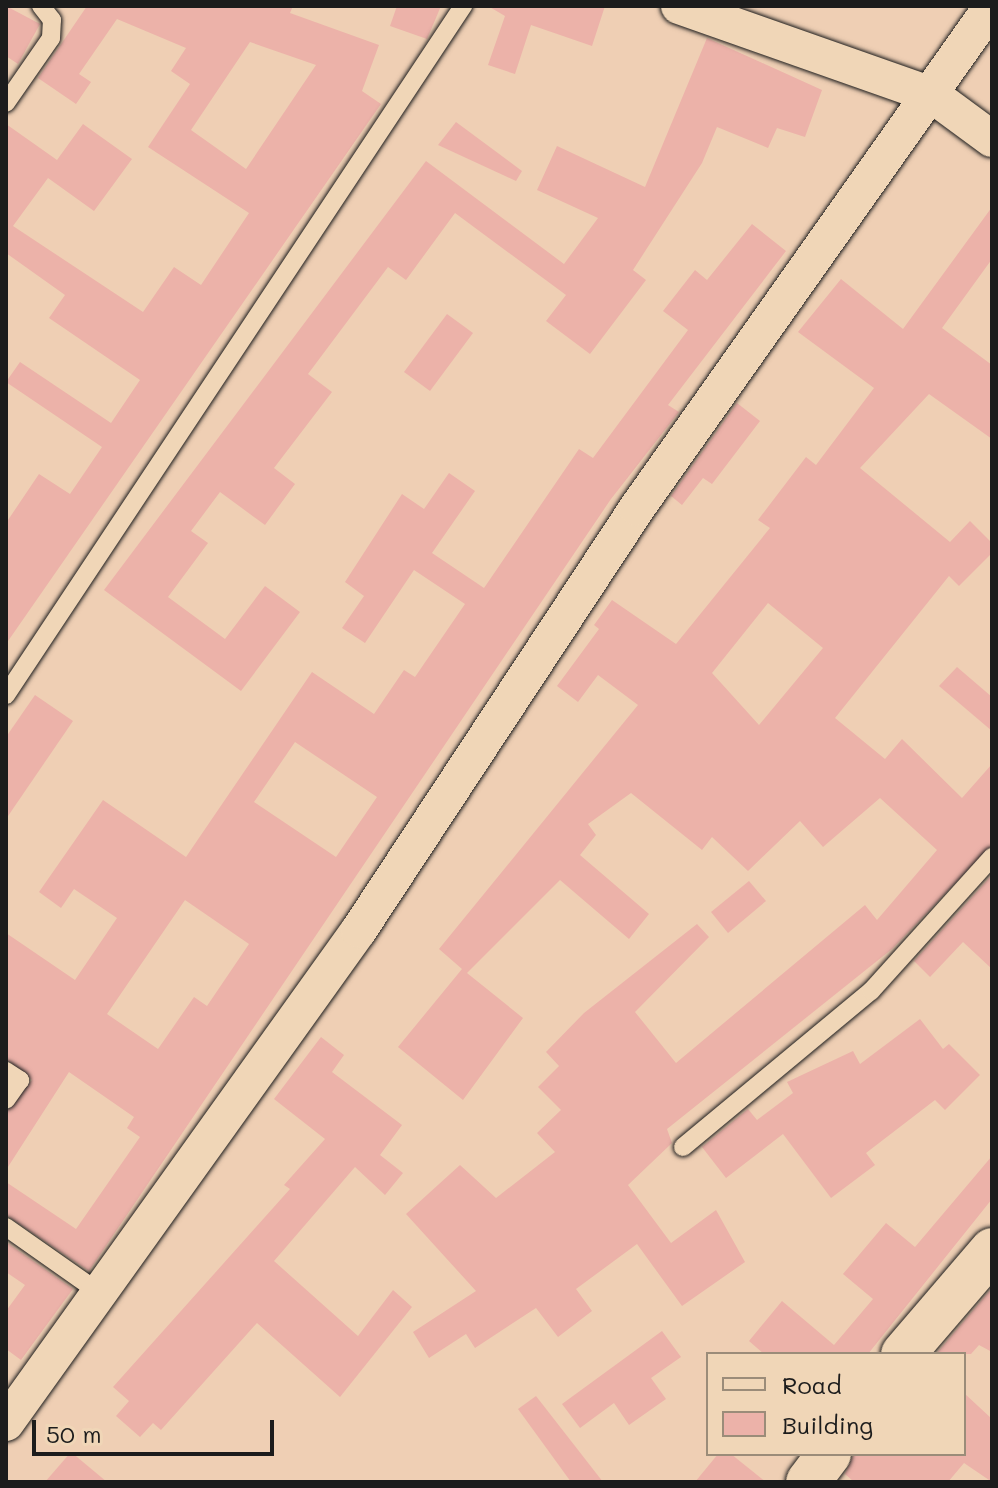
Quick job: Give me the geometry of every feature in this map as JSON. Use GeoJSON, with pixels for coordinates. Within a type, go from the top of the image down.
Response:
{"type":"FeatureCollection","features":[{"type":"Feature","properties":{"kind":"street"},"geometry":{"type":"LineString","coordinates":[[679,6],[932,95],[992,139]]}},
{"type":"Feature","properties":{"kind":"street"},"geometry":{"type":"LineString","coordinates":[[6,1423],[359,930],[637,508],[992,6]]}},
{"type":"Feature","properties":{"kind":"street"},"geometry":{"type":"LineString","coordinates":[[905,1352],[992,1250]]}},
{"type":"Feature","properties":{"kind":"street"},"geometry":{"type":"LineString","coordinates":[[808,1482],[828,1456]]}},
{"type":"Feature","properties":{"kind":"lane"},"geometry":{"type":"LineString","coordinates":[[6,103],[51,38],[52,20],[41,6]]}},
{"type":"Feature","properties":{"kind":"lane"},"geometry":{"type":"LineString","coordinates":[[6,695],[463,6]]}},
{"type":"Feature","properties":{"kind":"lane"},"geometry":{"type":"LineString","coordinates":[[683,1147],[871,991],[992,857]]}},
{"type":"Feature","properties":{"kind":"lane"},"geometry":{"type":"LineString","coordinates":[[6,1071],[20,1080],[6,1100]]}},
{"type":"Feature","properties":{"kind":"lane"},"geometry":{"type":"LineString","coordinates":[[6,1227],[100,1293]]}},
{"type":"Feature","properties":{"kind":"building"},"geometry":{"type":"Polygon","coordinates":[[[6,6],[40,24],[18,64],[6,56],[6,6]]]}},
{"type":"Feature","properties":{"kind":"building"},"geometry":{"type":"Polygon","coordinates":[[[87,6],[293,6],[290,13],[379,45],[362,91],[381,104],[6,644],[6,523],[39,474],[70,494],[102,447],[6,382],[20,362],[111,423],[140,380],[49,318],[65,295],[6,253],[6,124],[57,160],[83,124],[132,159],[94,211],[48,178],[13,226],[143,312],[174,267],[201,285],[249,213],[148,147],[190,84],[171,71],[186,48],[117,19],[79,74],[91,82],[76,104],[38,78],[87,6]],[[250,42],[191,130],[246,169],[316,65],[250,42]]]}},
{"type":"Feature","properties":{"kind":"building"},"geometry":{"type":"Polygon","coordinates":[[[397,6],[441,6],[427,39],[390,26],[397,6]]]}},
{"type":"Feature","properties":{"kind":"building"},"geometry":{"type":"Polygon","coordinates":[[[488,6],[605,6],[592,46],[531,25],[515,74],[488,65],[505,16],[488,6]]]}},
{"type":"Feature","properties":{"kind":"building"},"geometry":{"type":"Polygon","coordinates":[[[707,38],[822,90],[805,137],[777,128],[768,148],[717,127],[702,163],[633,270],[646,280],[590,354],[546,321],[566,295],[455,213],[406,280],[388,267],[308,374],[332,392],[274,468],[295,484],[265,525],[220,492],[191,531],[208,543],[168,597],[225,639],[265,586],[300,612],[241,691],[104,590],[426,161],[564,264],[598,218],[537,190],[557,146],[645,187],[707,38]]]}},
{"type":"Feature","properties":{"kind":"building"},"geometry":{"type":"Polygon","coordinates":[[[456,122],[522,171],[516,181],[438,145],[456,122]]]}},
{"type":"Feature","properties":{"kind":"building"},"geometry":{"type":"Polygon","coordinates":[[[992,207],[992,259],[942,328],[992,365],[992,439],[929,394],[860,468],[950,542],[970,521],[992,543],[992,553],[959,586],[949,576],[835,718],[885,759],[902,739],[962,798],[992,764],[992,845],[892,949],[667,1129],[672,1143],[628,1185],[671,1243],[716,1210],[745,1262],[682,1306],[637,1244],[576,1289],[592,1311],[558,1337],[536,1308],[475,1348],[466,1334],[429,1358],[413,1332],[476,1291],[406,1214],[460,1165],[496,1198],[555,1152],[537,1133],[561,1110],[538,1087],[559,1066],[546,1052],[584,1013],[697,924],[709,937],[635,1012],[676,1063],[865,905],[877,920],[937,850],[880,798],[823,847],[800,821],[748,871],[712,837],[702,850],[631,793],[588,824],[596,835],[580,855],[649,914],[629,939],[560,880],[467,973],[523,1018],[463,1100],[398,1047],[462,969],[439,949],[638,705],[598,675],[578,702],[557,686],[599,629],[594,625],[612,600],[676,644],[770,528],[758,520],[806,457],[816,465],[874,388],[798,332],[841,279],[903,329],[992,207]],[[768,603],[712,673],[759,725],[823,648],[768,603]]]}},
{"type":"Feature","properties":{"kind":"building"},"geometry":{"type":"Polygon","coordinates":[[[752,224],[786,251],[668,405],[679,412],[611,499],[89,1271],[6,1215],[6,1182],[76,1229],[140,1137],[127,1128],[134,1117],[69,1072],[6,1170],[6,1112],[32,1080],[6,1059],[6,933],[75,980],[117,918],[74,889],[61,908],[39,892],[103,800],[186,857],[312,672],[374,714],[404,670],[415,677],[465,604],[414,570],[365,643],[342,628],[364,596],[345,582],[402,494],[424,509],[449,473],[475,491],[432,553],[484,588],[579,449],[593,458],[688,330],[663,311],[695,270],[707,280],[752,224]],[[295,742],[254,802],[336,857],[377,797],[295,742]],[[185,900],[107,1014],[158,1049],[194,997],[207,1006],[249,944],[185,900]]]}},
{"type":"Feature","properties":{"kind":"building"},"geometry":{"type":"Polygon","coordinates":[[[447,314],[473,333],[430,391],[404,372],[447,314]]]}},
{"type":"Feature","properties":{"kind":"building"},"geometry":{"type":"Polygon","coordinates":[[[737,403],[760,421],[712,484],[703,478],[682,505],[671,496],[737,403]]]}},
{"type":"Feature","properties":{"kind":"building"},"geometry":{"type":"Polygon","coordinates":[[[957,667],[992,697],[992,731],[939,686],[957,667]]]}},
{"type":"Feature","properties":{"kind":"building"},"geometry":{"type":"Polygon","coordinates":[[[35,695],[73,721],[6,819],[6,737],[35,695]]]}},
{"type":"Feature","properties":{"kind":"building"},"geometry":{"type":"Polygon","coordinates":[[[992,875],[992,969],[963,942],[930,977],[914,961],[992,875]]]}},
{"type":"Feature","properties":{"kind":"building"},"geometry":{"type":"Polygon","coordinates":[[[749,881],[766,901],[728,933],[711,912],[749,881]]]}},
{"type":"Feature","properties":{"kind":"building"},"geometry":{"type":"Polygon","coordinates":[[[920,1019],[943,1049],[949,1044],[980,1075],[945,1110],[935,1100],[866,1153],[875,1165],[831,1198],[783,1134],[726,1178],[702,1147],[748,1109],[757,1120],[793,1093],[787,1082],[853,1051],[860,1064],[920,1019]]]}},
{"type":"Feature","properties":{"kind":"building"},"geometry":{"type":"Polygon","coordinates":[[[321,1037],[344,1055],[332,1072],[402,1125],[380,1155],[403,1173],[385,1195],[355,1167],[274,1261],[358,1336],[393,1290],[412,1307],[340,1397],[257,1323],[161,1430],[153,1423],[140,1437],[116,1416],[129,1401],[113,1387],[290,1189],[284,1185],[325,1139],[274,1099],[321,1037]]]}},
{"type":"Feature","properties":{"kind":"building"},"geometry":{"type":"Polygon","coordinates":[[[992,1156],[992,1199],[870,1352],[762,1352],[749,1341],[782,1301],[834,1345],[873,1299],[843,1274],[886,1223],[915,1247],[992,1156]]]}},
{"type":"Feature","properties":{"kind":"building"},"geometry":{"type":"Polygon","coordinates":[[[6,1242],[73,1289],[21,1360],[6,1349],[6,1311],[25,1285],[6,1272],[6,1242]]]}},
{"type":"Feature","properties":{"kind":"building"},"geometry":{"type":"Polygon","coordinates":[[[992,1288],[992,1352],[979,1345],[971,1354],[938,1352],[992,1288]]]}},
{"type":"Feature","properties":{"kind":"building"},"geometry":{"type":"Polygon","coordinates":[[[662,1331],[681,1357],[651,1378],[666,1399],[629,1425],[614,1403],[580,1428],[562,1404],[662,1331]]]}},
{"type":"Feature","properties":{"kind":"building"},"geometry":{"type":"Polygon","coordinates":[[[966,1395],[992,1419],[992,1482],[964,1463],[948,1482],[854,1482],[845,1474],[853,1456],[966,1456],[966,1395]]]}},
{"type":"Feature","properties":{"kind":"building"},"geometry":{"type":"Polygon","coordinates":[[[536,1396],[603,1482],[571,1482],[518,1409],[536,1396]]]}},
{"type":"Feature","properties":{"kind":"building"},"geometry":{"type":"Polygon","coordinates":[[[71,1452],[107,1482],[45,1482],[71,1452]]]}},
{"type":"Feature","properties":{"kind":"building"},"geometry":{"type":"Polygon","coordinates":[[[716,1456],[734,1456],[766,1482],[695,1482],[716,1456]]]}}]}
